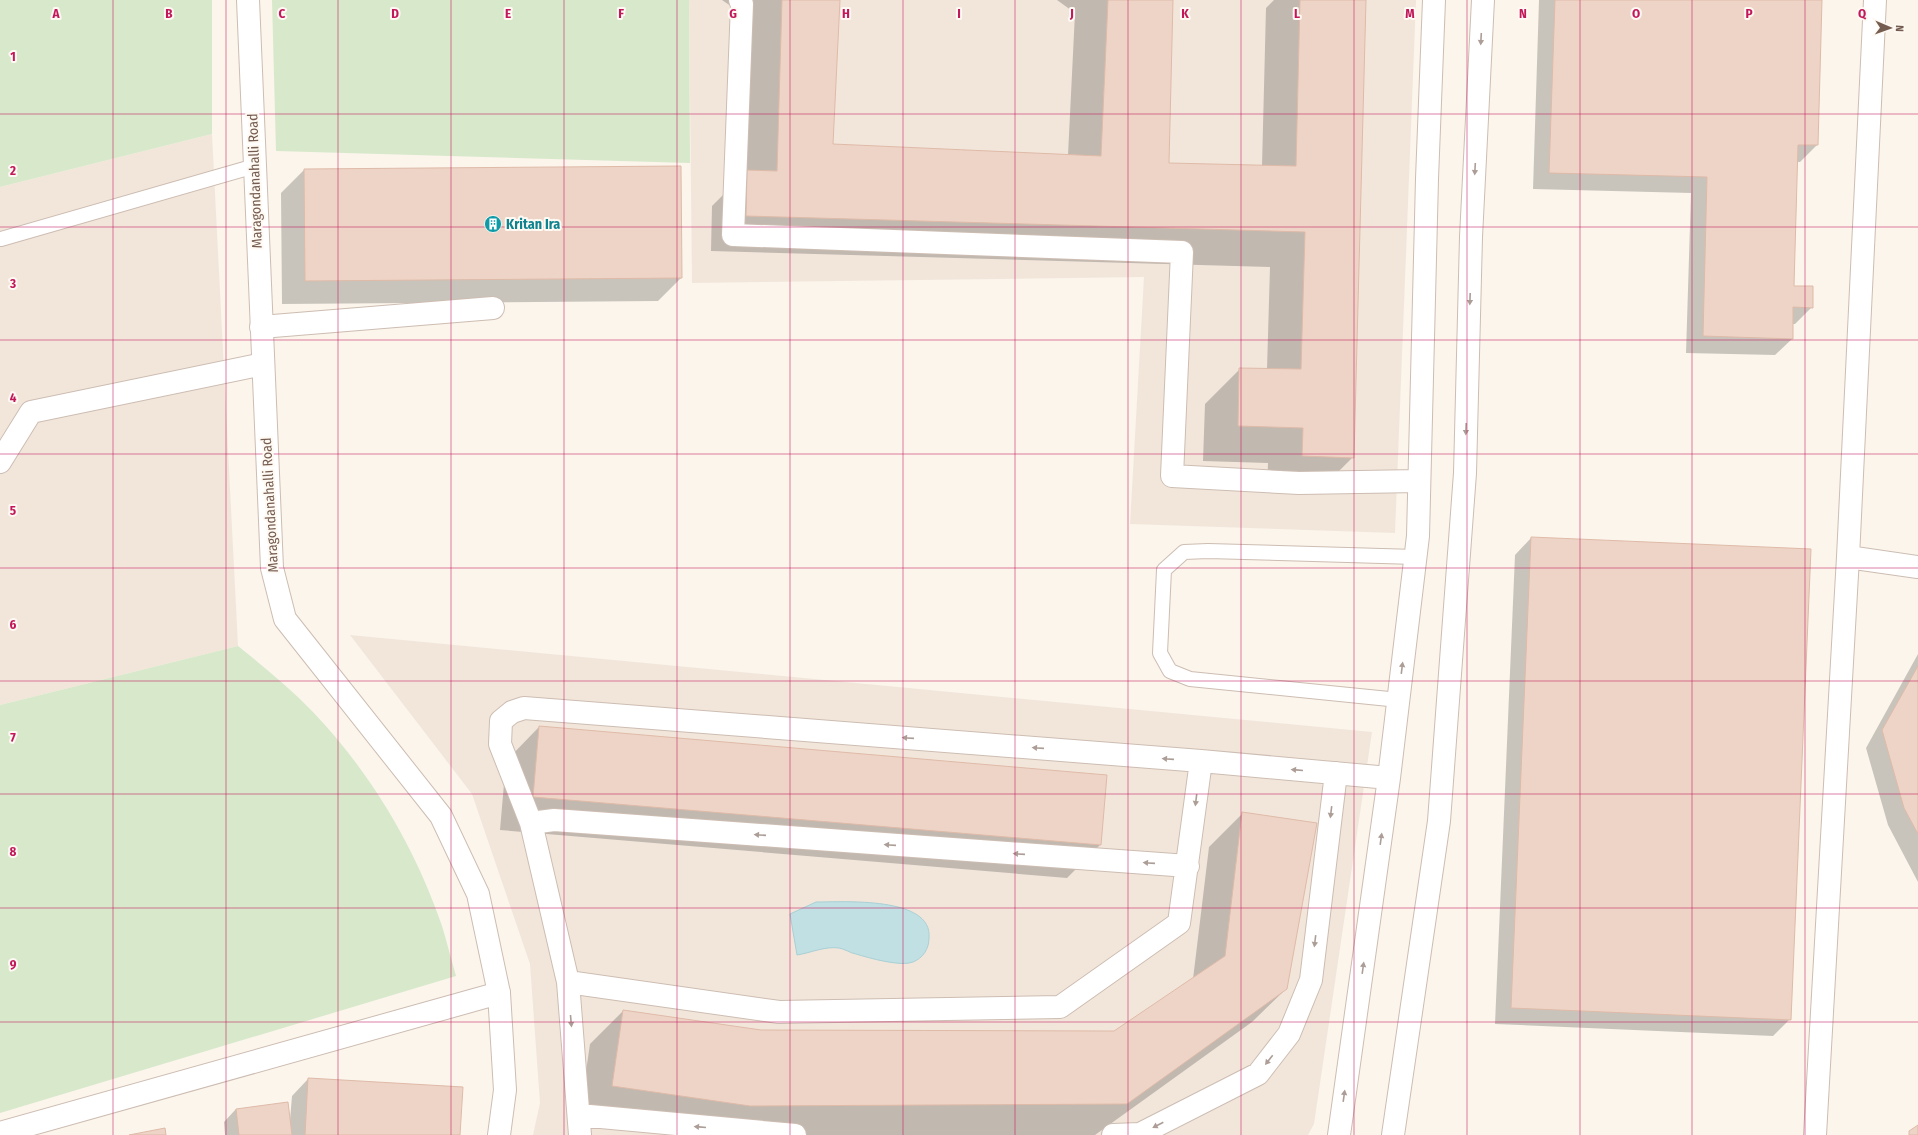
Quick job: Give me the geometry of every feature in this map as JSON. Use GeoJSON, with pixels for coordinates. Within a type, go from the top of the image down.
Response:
{"type":"FeatureCollection","features":[{"type":"Feature","properties":{"kind":"street","name":"Maragondanahalli Road"},"geometry":{"type":"LineString","coordinates":[[248,0],[272,568],[285,619],[441,816],[478,894],[499,993],[505,1090],[499,1135]]}},
{"type":"Feature","properties":{"kind":"street"},"geometry":{"type":"LineString","coordinates":[[740,0],[742,4],[733,234],[1182,252],[1172,476],[1299,483],[1419,481]]}},
{"type":"Feature","properties":{"kind":"street"},"geometry":{"type":"LineString","coordinates":[[1339,1135],[1389,778],[1416,557],[1427,179],[1434,0]]}},
{"type":"Feature","properties":{"kind":"street"},"geometry":{"type":"LineString","coordinates":[[1393,1135],[1439,821],[1465,472],[1472,229],[1483,0]]}},
{"type":"Feature","properties":{"kind":"street"},"geometry":{"type":"LineString","coordinates":[[1815,1135],[1848,557],[1875,0]]}},
{"type":"Feature","properties":{"kind":"street"},"geometry":{"type":"LineString","coordinates":[[261,326],[493,308]]}},
{"type":"Feature","properties":{"kind":"street"},"geometry":{"type":"LineString","coordinates":[[0,462],[31,412],[263,364]]}},
{"type":"Feature","properties":{"kind":"street"},"geometry":{"type":"LineString","coordinates":[[1848,557],[1918,567]]}},
{"type":"Feature","properties":{"kind":"street"},"geometry":{"type":"LineString","coordinates":[[794,1135],[580,1125],[568,982],[531,823],[500,744],[501,721],[512,712],[524,708],[1201,761],[1389,778]]}},
{"type":"Feature","properties":{"kind":"street"},"geometry":{"type":"LineString","coordinates":[[568,982],[779,1012],[1060,1007],[1179,924],[1201,761]]}},
{"type":"Feature","properties":{"kind":"street"},"geometry":{"type":"LineString","coordinates":[[1113,1135],[1140,1134],[1258,1074],[1289,1034],[1311,980],[1344,774]]}},
{"type":"Feature","properties":{"kind":"street"},"geometry":{"type":"LineString","coordinates":[[531,823],[554,820],[1188,866]]}},
{"type":"Feature","properties":{"kind":"street"},"geometry":{"type":"LineString","coordinates":[[0,1133],[499,993]]}},
{"type":"Feature","properties":{"kind":"lane"},"geometry":{"type":"LineString","coordinates":[[2,239],[255,166]]}},
{"type":"Feature","properties":{"kind":"lane"},"geometry":{"type":"LineString","coordinates":[[1398,700],[1190,679],[1170,671],[1160,653],[1164,570],[1184,552],[1208,551],[1416,557]]}},
{"type":"Feature","properties":{"kind":"shaded area"},"geometry":{"type":"Polygon","coordinates":[[[689,0],[1416,0],[1395,533],[1130,524],[1144,277],[692,283],[689,0]]]}},
{"type":"Feature","properties":{"kind":"shaded area"},"geometry":{"type":"Polygon","coordinates":[[[212,134],[238,646],[0,705],[0,187],[212,134]]]}},
{"type":"Feature","properties":{"kind":"shaded area"},"geometry":{"type":"Polygon","coordinates":[[[350,635],[1372,732],[1314,1124],[1308,1135],[533,1135],[540,1103],[530,964],[472,794],[350,635]]]}},
{"type":"Feature","properties":{"kind":"green space"},"geometry":{"type":"Polygon","coordinates":[[[0,0],[212,0],[212,134],[0,187],[0,0]]]}},
{"type":"Feature","properties":{"kind":"green space"},"geometry":{"type":"Polygon","coordinates":[[[272,0],[689,0],[690,163],[276,151],[272,0]]]}},
{"type":"Feature","properties":{"kind":"green space"},"geometry":{"type":"Polygon","coordinates":[[[238,646],[286,686],[313,712],[354,760],[372,786],[389,812],[419,868],[442,926],[456,976],[0,1113],[0,705],[238,646]]]}},
{"type":"Feature","properties":{"kind":"water"},"geometry":{"type":"Polygon","coordinates":[[[816,902],[865,902],[902,908],[917,915],[926,924],[929,938],[927,949],[920,958],[908,963],[893,963],[877,960],[839,948],[823,949],[797,955],[790,914],[816,902]]]}},
{"type":"Feature","properties":{"kind":"building"},"geometry":{"type":"Polygon","coordinates":[[[782,0],[840,0],[833,144],[1101,156],[1108,0],[1173,0],[1169,163],[1296,166],[1300,0],[1366,0],[1354,458],[1302,456],[1303,428],[1238,426],[1239,368],[1301,369],[1305,232],[746,216],[747,170],[777,171],[782,0]]]}},
{"type":"Feature","properties":{"kind":"building"},"geometry":{"type":"Polygon","coordinates":[[[1555,0],[1822,0],[1818,145],[1798,145],[1794,286],[1813,286],[1813,308],[1793,307],[1793,339],[1703,336],[1707,177],[1549,173],[1555,0]]]}},
{"type":"Feature","properties":{"kind":"building","name":"Kritan Ira"},"geometry":{"type":"Polygon","coordinates":[[[681,166],[682,278],[305,281],[304,169],[681,166]]]}},
{"type":"Feature","properties":{"kind":"building"},"geometry":{"type":"Polygon","coordinates":[[[1531,537],[1811,549],[1791,1020],[1511,1008],[1531,537]]]}},
{"type":"Feature","properties":{"kind":"building"},"geometry":{"type":"Polygon","coordinates":[[[1918,666],[1918,834],[1904,808],[1882,730],[1918,666]]]}},
{"type":"Feature","properties":{"kind":"building"},"geometry":{"type":"Polygon","coordinates":[[[539,726],[1107,775],[1101,845],[533,797],[539,726]]]}},
{"type":"Feature","properties":{"kind":"building"},"geometry":{"type":"Polygon","coordinates":[[[1242,812],[1317,823],[1287,989],[1127,1104],[750,1106],[612,1086],[623,1010],[761,1030],[1114,1031],[1225,956],[1242,812]]]}},
{"type":"Feature","properties":{"kind":"building"},"geometry":{"type":"Polygon","coordinates":[[[308,1078],[463,1087],[460,1135],[305,1135],[308,1078]]]}},
{"type":"Feature","properties":{"kind":"building"},"geometry":{"type":"Polygon","coordinates":[[[288,1102],[292,1135],[239,1135],[236,1109],[288,1102]]]}},
{"type":"Feature","properties":{"kind":"building"},"geometry":{"type":"Polygon","coordinates":[[[1918,1125],[1918,1135],[1909,1135],[1909,1131],[1918,1125]]]}},
{"type":"Feature","properties":{"kind":"building"},"geometry":{"type":"Polygon","coordinates":[[[165,1128],[166,1135],[129,1135],[165,1128]]]}},
{"type":"Feature","properties":{"kind":"place","name":"Kritan Ira"},"geometry":{"type":"Point","coordinates":[493,224]}}]}
